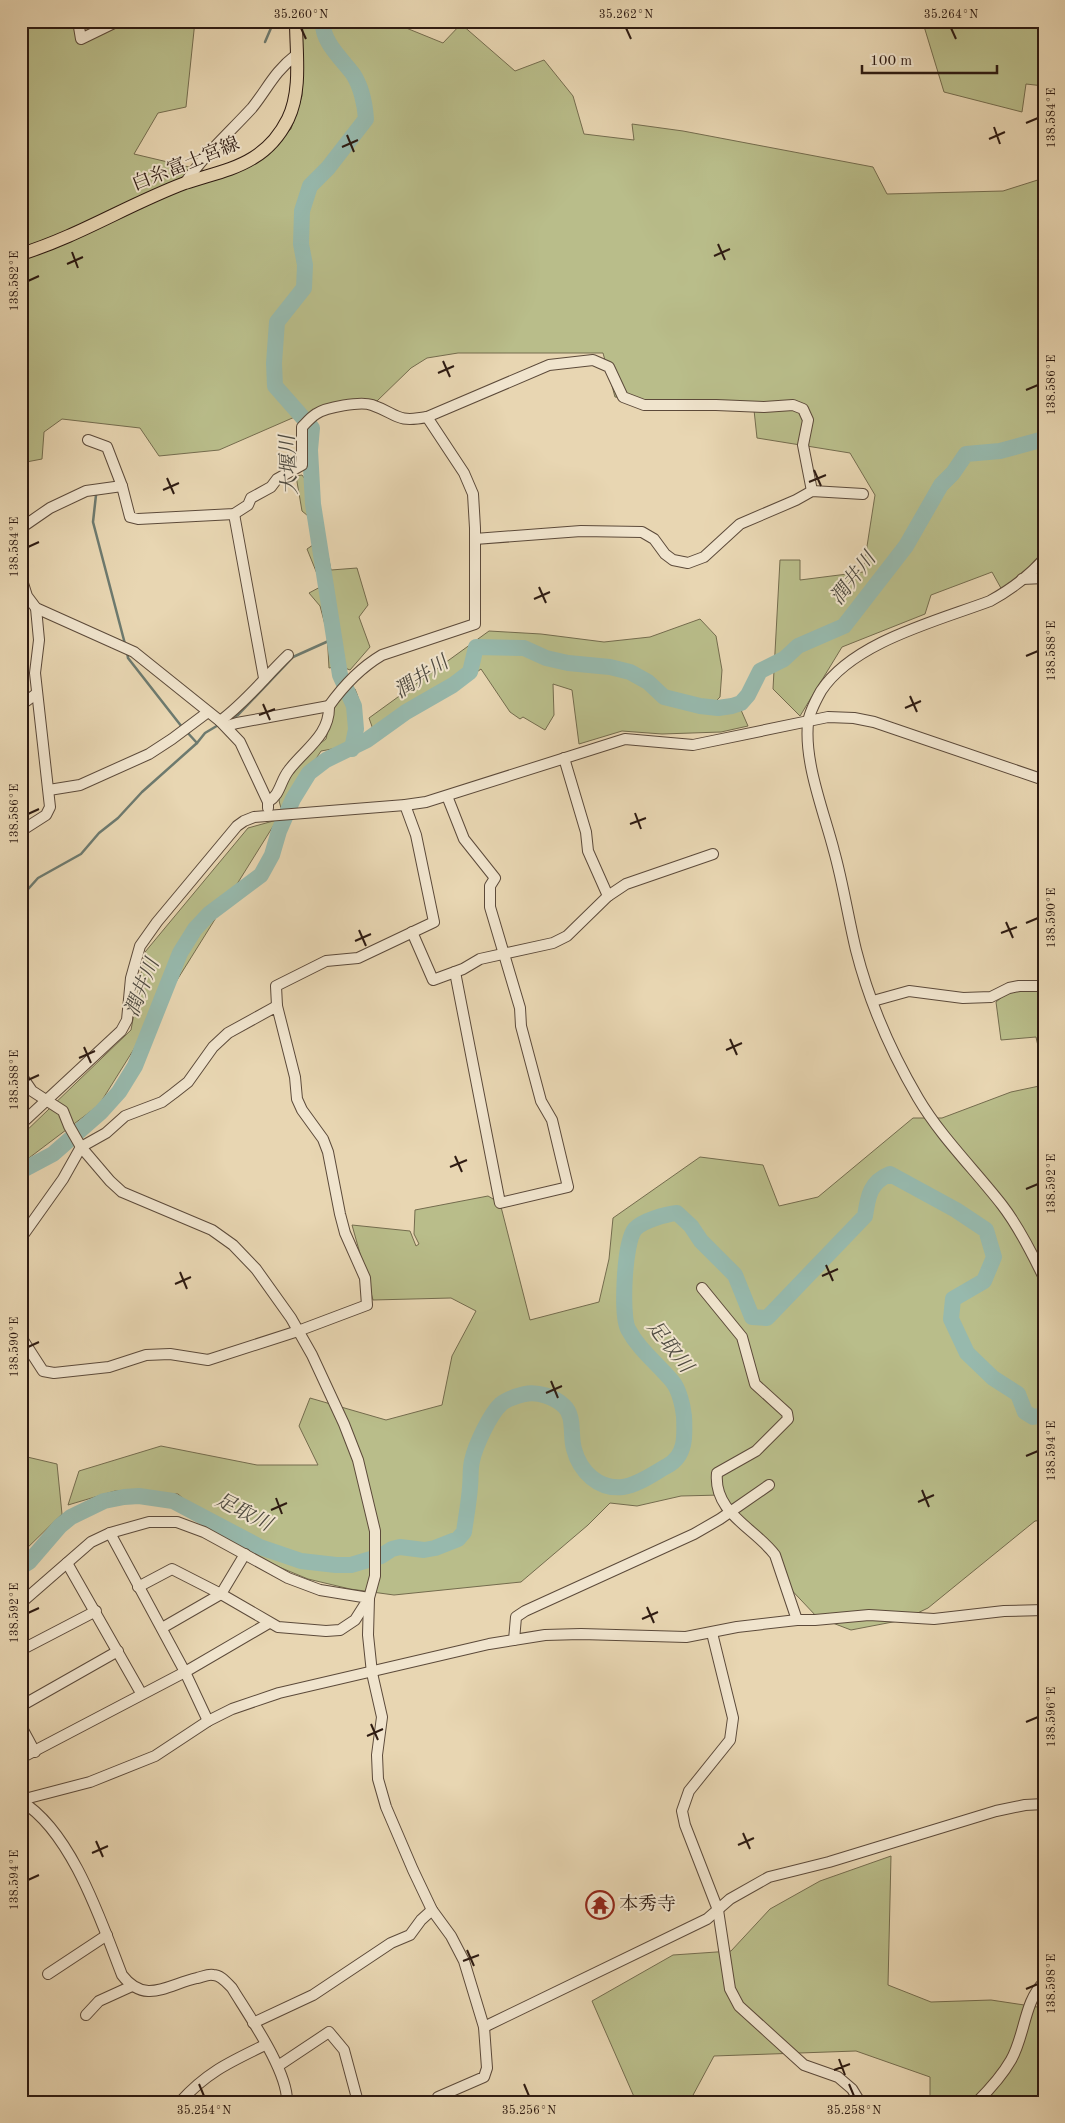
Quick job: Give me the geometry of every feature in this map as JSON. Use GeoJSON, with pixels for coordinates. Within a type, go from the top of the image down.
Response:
{"type":"FeatureCollection","features":[{"type":"Feature","properties":{"kind":"main road","name":"白糸富士宮線"},"geometry":{"type":"LineString","coordinates":[[21,254],[54,244],[185,183],[240,166],[271,144],[288,119],[294,100],[296,82],[296,21]]}},
{"type":"Feature","properties":{"kind":"street"},"geometry":{"type":"LineString","coordinates":[[78,21],[80,39],[118,21]]}},
{"type":"Feature","properties":{"kind":"street"},"geometry":{"type":"LineString","coordinates":[[185,183],[198,163],[252,107],[282,66],[296,55]]}},
{"type":"Feature","properties":{"kind":"street"},"geometry":{"type":"LineString","coordinates":[[88,440],[107,447],[122,486],[130,517],[138,519],[234,514],[248,505],[251,498],[271,487],[277,479],[302,465],[302,427],[316,413],[338,406],[369,404],[394,417],[406,420],[426,417],[549,365],[593,360],[609,367],[623,397],[644,405],[764,407],[793,405],[803,409],[808,420],[804,445],[812,491]]}},
{"type":"Feature","properties":{"kind":"street"},"geometry":{"type":"LineString","coordinates":[[268,802],[279,792],[289,770],[322,734],[332,701],[351,678],[370,662],[382,655],[475,624],[473,494],[464,473],[426,417]]}},
{"type":"Feature","properties":{"kind":"street"},"geometry":{"type":"LineString","coordinates":[[21,528],[50,508],[86,491],[122,486]]}},
{"type":"Feature","properties":{"kind":"street"},"geometry":{"type":"LineString","coordinates":[[475,539],[581,531],[642,532],[654,539],[665,554],[674,560],[688,563],[704,557],[740,524],[796,500],[812,491],[863,494]]}},
{"type":"Feature","properties":{"kind":"street"},"geometry":{"type":"LineString","coordinates":[[234,514],[264,678]]}},
{"type":"Feature","properties":{"kind":"street"},"geometry":{"type":"LineString","coordinates":[[1044,559],[1022,579],[990,601],[898,636],[862,652],[833,676],[821,692],[808,721],[809,756],[836,858],[856,952],[895,1056],[927,1112],[1003,1207],[1030,1248],[1044,1278]]}},
{"type":"Feature","properties":{"kind":"street"},"geometry":{"type":"LineString","coordinates":[[1022,579],[1044,578]]}},
{"type":"Feature","properties":{"kind":"street"},"geometry":{"type":"LineString","coordinates":[[22,580],[27,596],[36,608],[134,652],[223,724],[240,742],[272,814]]}},
{"type":"Feature","properties":{"kind":"street"},"geometry":{"type":"LineString","coordinates":[[21,831],[46,815],[50,807],[36,694],[35,673],[39,640],[36,608]]}},
{"type":"Feature","properties":{"kind":"street"},"geometry":{"type":"LineString","coordinates":[[223,724],[251,695],[264,678],[288,655]]}},
{"type":"Feature","properties":{"kind":"street"},"geometry":{"type":"LineString","coordinates":[[21,705],[36,694]]}},
{"type":"Feature","properties":{"kind":"street"},"geometry":{"type":"LineString","coordinates":[[223,724],[237,723],[332,701]]}},
{"type":"Feature","properties":{"kind":"street"},"geometry":{"type":"LineString","coordinates":[[49,790],[80,785],[149,754],[208,712]]}},
{"type":"Feature","properties":{"kind":"street"},"geometry":{"type":"LineString","coordinates":[[21,1124],[121,1031],[127,1020],[131,978],[140,946],[157,922],[237,826],[244,821],[272,814],[309,813],[405,805],[447,796],[625,739],[693,745],[828,717],[854,718],[874,722],[1044,780]]}},
{"type":"Feature","properties":{"kind":"street"},"geometry":{"type":"LineString","coordinates":[[564,758],[586,832],[588,851],[608,896]]}},
{"type":"Feature","properties":{"kind":"street"},"geometry":{"type":"LineString","coordinates":[[447,796],[464,839],[494,878],[490,886],[490,906],[520,1008],[521,1026],[541,1101],[552,1120],[568,1187],[500,1203],[455,972]]}},
{"type":"Feature","properties":{"kind":"street"},"geometry":{"type":"LineString","coordinates":[[21,1337],[43,1371],[54,1373],[109,1367],[146,1355],[170,1354],[208,1360],[298,1331],[367,1305],[365,1278],[340,1214],[328,1152],[323,1140],[302,1110],[297,1099],[295,1077],[277,1006],[276,986],[326,961],[358,958],[434,922],[416,835],[405,805]]}},
{"type":"Feature","properties":{"kind":"street"},"geometry":{"type":"LineString","coordinates":[[412,932],[432,980],[455,972],[480,959],[553,942],[567,936],[608,896],[626,884],[713,854]]}},
{"type":"Feature","properties":{"kind":"street"},"geometry":{"type":"LineString","coordinates":[[873,1001],[909,991],[964,998],[991,997],[1019,986],[1044,986]]}},
{"type":"Feature","properties":{"kind":"street"},"geometry":{"type":"LineString","coordinates":[[21,1238],[64,1179],[80,1145],[106,1133],[125,1116],[162,1102],[188,1082],[213,1047],[228,1033],[277,1006]]}},
{"type":"Feature","properties":{"kind":"street"},"geometry":{"type":"LineString","coordinates":[[21,1076],[32,1091],[63,1111],[80,1145],[110,1181],[122,1192],[212,1230],[233,1245],[256,1269],[291,1318],[332,1398],[358,1460],[375,1531],[376,1576],[369,1598],[355,1620],[340,1630],[326,1631],[278,1627],[221,1594],[172,1569],[138,1586]]}},
{"type":"Feature","properties":{"kind":"street"},"geometry":{"type":"LineString","coordinates":[[702,1288],[742,1337],[755,1384],[787,1413],[788,1419],[756,1451],[717,1473],[716,1483],[722,1502],[730,1513],[769,1546],[775,1555],[797,1620]]}},
{"type":"Feature","properties":{"kind":"street"},"geometry":{"type":"LineString","coordinates":[[514,1640],[516,1617],[525,1611],[694,1534],[730,1513],[769,1485]]}},
{"type":"Feature","properties":{"kind":"street"},"geometry":{"type":"LineString","coordinates":[[21,1603],[92,1542],[110,1534],[149,1522],[177,1522],[204,1532],[288,1578],[320,1590],[369,1598]]}},
{"type":"Feature","properties":{"kind":"street"},"geometry":{"type":"LineString","coordinates":[[110,1534],[162,1628],[208,1721]]}},
{"type":"Feature","properties":{"kind":"street"},"geometry":{"type":"LineString","coordinates":[[162,1628],[221,1594],[245,1554]]}},
{"type":"Feature","properties":{"kind":"street"},"geometry":{"type":"LineString","coordinates":[[67,1563],[141,1693]]}},
{"type":"Feature","properties":{"kind":"street"},"geometry":{"type":"LineString","coordinates":[[369,1598],[368,1635],[372,1672],[382,1717],[377,1755],[378,1779],[397,1836],[432,1910],[452,1936],[464,1961],[484,2027],[487,2068],[484,2077],[438,2097],[438,2102]]}},
{"type":"Feature","properties":{"kind":"street"},"geometry":{"type":"LineString","coordinates":[[21,1800],[90,1782],[155,1756],[208,1721],[232,1709],[279,1693],[489,1644],[554,1635],[608,1634],[658,1638],[686,1637],[737,1627],[797,1620],[869,1615],[934,1619],[1004,1611],[1044,1610]]}},
{"type":"Feature","properties":{"kind":"street"},"geometry":{"type":"LineString","coordinates":[[21,1650],[96,1611]]}},
{"type":"Feature","properties":{"kind":"street"},"geometry":{"type":"LineString","coordinates":[[21,1758],[141,1693],[185,1672],[269,1623]]}},
{"type":"Feature","properties":{"kind":"street"},"geometry":{"type":"LineString","coordinates":[[712,1633],[733,1718],[730,1740],[688,1791],[682,1810],[685,1825],[718,1910],[730,1989],[739,2006],[804,2064],[838,2077],[852,2089],[860,2102]]}},
{"type":"Feature","properties":{"kind":"street"},"geometry":{"type":"LineString","coordinates":[[21,1706],[118,1652]]}},
{"type":"Feature","properties":{"kind":"street"},"geometry":{"type":"LineString","coordinates":[[21,1726],[35,1752]]}},
{"type":"Feature","properties":{"kind":"street"},"geometry":{"type":"LineString","coordinates":[[21,1800],[32,1808],[59,1840],[72,1860],[89,1891],[122,1975],[132,1986],[142,1992],[156,1991],[212,1974],[222,1978],[232,1988],[278,2066],[287,2091],[287,2102]]}},
{"type":"Feature","properties":{"kind":"street"},"geometry":{"type":"LineString","coordinates":[[484,2027],[707,1919],[730,1899],[770,1877],[830,1862],[996,1811],[1025,1805],[1044,1804]]}},
{"type":"Feature","properties":{"kind":"street"},"geometry":{"type":"LineString","coordinates":[[253,2023],[313,1995],[391,1943],[410,1935],[420,1920],[432,1910]]}},
{"type":"Feature","properties":{"kind":"street"},"geometry":{"type":"LineString","coordinates":[[48,1974],[107,1935]]}},
{"type":"Feature","properties":{"kind":"street"},"geometry":{"type":"LineString","coordinates":[[980,2101],[1011,2060],[1021,2038],[1034,1994],[1044,1982]]}},
{"type":"Feature","properties":{"kind":"street"},"geometry":{"type":"LineString","coordinates":[[86,2015],[99,2001],[132,1986]]}},
{"type":"Feature","properties":{"kind":"street"},"geometry":{"type":"LineString","coordinates":[[278,2066],[329,2032],[344,2050],[358,2102]]}},
{"type":"Feature","properties":{"kind":"street"},"geometry":{"type":"LineString","coordinates":[[180,2102],[198,2083],[217,2068],[265,2045]]}},
{"type":"Feature","properties":{"kind":"green space"},"geometry":{"type":"Polygon","coordinates":[[[21,21],[78,21],[78,35],[82,45],[80,21],[195,21],[186,107],[158,113],[134,154],[227,176],[262,158],[291,129],[302,96],[302,21],[389,21],[443,43],[461,24],[515,71],[544,60],[573,96],[584,134],[634,140],[632,124],[683,131],[873,167],[887,194],[1003,191],[1044,178],[1044,565],[1002,590],[992,572],[931,595],[925,614],[842,647],[800,716],[773,689],[780,560],[800,560],[800,580],[863,572],[875,495],[850,453],[757,438],[754,410],[615,397],[603,353],[458,353],[427,358],[411,368],[377,401],[305,416],[287,398],[297,416],[219,450],[159,456],[140,428],[62,419],[44,432],[42,459],[21,463],[21,21]]]}},
{"type":"Feature","properties":{"kind":"green space"},"geometry":{"type":"Polygon","coordinates":[[[920,21],[1044,21],[1044,86],[1026,84],[1022,112],[944,92],[923,23],[920,21]]]}},
{"type":"Feature","properties":{"kind":"green space"},"geometry":{"type":"Polygon","coordinates":[[[302,475],[315,492],[331,570],[357,568],[368,605],[359,617],[370,647],[350,670],[340,666],[329,668],[327,632],[320,606],[309,593],[322,586],[307,549],[313,545],[308,516],[302,511],[296,476],[302,475]]]}},
{"type":"Feature","properties":{"kind":"green space"},"geometry":{"type":"Polygon","coordinates":[[[700,619],[716,636],[722,670],[720,697],[710,707],[741,710],[748,726],[721,732],[662,734],[622,731],[579,744],[572,690],[553,684],[554,715],[545,730],[523,717],[520,719],[510,712],[481,669],[435,702],[375,735],[369,718],[489,631],[541,634],[604,642],[650,637],[700,619]]]}},
{"type":"Feature","properties":{"kind":"green space"},"geometry":{"type":"Polygon","coordinates":[[[346,688],[355,689],[359,701],[361,720],[358,739],[343,747],[321,751],[282,811],[279,799],[284,781],[296,764],[326,739],[332,712],[346,688]]]}},
{"type":"Feature","properties":{"kind":"green space"},"geometry":{"type":"Polygon","coordinates":[[[277,820],[99,1105],[21,1164],[21,1136],[131,1030],[145,952],[248,828],[277,820]]]}},
{"type":"Feature","properties":{"kind":"green space"},"geometry":{"type":"Polygon","coordinates":[[[1044,989],[1044,1073],[1036,1037],[1001,1040],[996,1002],[1009,991],[1044,989]]]}},
{"type":"Feature","properties":{"kind":"green space"},"geometry":{"type":"Polygon","coordinates":[[[1044,1085],[1044,1161],[1043,1152],[1041,1153],[1044,1169],[1044,1520],[1035,1521],[928,1608],[903,1620],[851,1630],[817,1617],[784,1582],[755,1529],[721,1495],[681,1496],[637,1506],[610,1503],[588,1525],[521,1582],[394,1595],[350,1589],[308,1579],[279,1567],[237,1546],[178,1494],[115,1491],[68,1505],[79,1471],[161,1446],[257,1465],[318,1465],[299,1426],[310,1398],[386,1420],[442,1405],[452,1356],[476,1311],[451,1298],[373,1300],[352,1225],[410,1231],[416,1246],[419,1244],[414,1234],[415,1210],[488,1196],[500,1203],[530,1320],[599,1302],[609,1259],[613,1218],[700,1157],[763,1165],[779,1206],[818,1197],[913,1118],[942,1118],[1011,1092],[1044,1085]]]}},
{"type":"Feature","properties":{"kind":"green space"},"geometry":{"type":"Polygon","coordinates":[[[21,1454],[57,1464],[62,1514],[21,1554],[21,1454]]]}},
{"type":"Feature","properties":{"kind":"green space"},"geometry":{"type":"Polygon","coordinates":[[[891,1856],[888,1985],[931,2002],[991,2000],[1044,2008],[1044,2102],[930,2102],[930,2077],[856,2051],[714,2056],[692,2097],[693,2102],[631,2102],[635,2099],[592,2001],[673,1955],[731,1951],[770,1909],[820,1881],[891,1856]]]}},
{"type":"Feature","properties":{"kind":"waterway"},"geometry":{"type":"LineString","coordinates":[[265,42],[274,21]]}},
{"type":"Feature","properties":{"kind":"waterway","name":"大堰川"},"geometry":{"type":"LineString","coordinates":[[323,21],[325,36],[353,74],[358,84],[364,102],[366,119],[328,168],[310,186],[302,211],[301,244],[305,265],[304,288],[277,322],[274,363],[275,386],[312,428],[310,450],[313,504],[340,675],[354,706],[356,729],[352,749]]}},
{"type":"Feature","properties":{"kind":"waterway","name":"潤井川"},"geometry":{"type":"LineString","coordinates":[[21,1171],[53,1154],[101,1112],[119,1092],[135,1066],[180,953],[195,929],[209,914],[261,875],[272,855],[279,831],[293,799],[309,773],[326,760],[367,740],[406,712],[453,685],[470,672],[476,647],[524,648],[546,658],[568,663],[610,667],[630,672],[648,682],[664,697],[700,706],[718,708],[741,703],[748,695],[760,671],[784,659],[798,646],[844,626],[906,546],[941,485],[953,473],[966,454],[1000,451],[1044,439]]}},
{"type":"Feature","properties":{"kind":"waterway"},"geometry":{"type":"LineString","coordinates":[[96,495],[93,522],[125,644]]}},
{"type":"Feature","properties":{"kind":"waterway"},"geometry":{"type":"LineString","coordinates":[[227,721],[238,715],[293,657],[333,639]]}},
{"type":"Feature","properties":{"kind":"waterway"},"geometry":{"type":"LineString","coordinates":[[127,652],[128,658],[182,727]]}},
{"type":"Feature","properties":{"kind":"waterway"},"geometry":{"type":"LineString","coordinates":[[21,897],[38,878],[81,854],[99,833],[118,818],[142,792],[197,743],[205,733],[220,724]]}},
{"type":"Feature","properties":{"kind":"waterway"},"geometry":{"type":"LineString","coordinates":[[186,731],[197,743]]}},
{"type":"Feature","properties":{"kind":"waterway","name":"足取川"},"geometry":{"type":"LineString","coordinates":[[21,1567],[29,1562],[60,1526],[71,1517],[104,1501],[139,1496],[173,1501],[260,1547],[301,1561],[351,1565],[381,1556],[392,1549],[400,1547],[424,1550],[435,1548],[458,1539],[464,1532],[472,1461],[492,1415],[507,1400],[530,1393],[551,1397],[567,1410],[570,1415],[573,1444],[577,1457],[592,1478],[606,1486],[629,1486],[673,1462],[681,1451],[684,1438],[683,1412],[679,1393],[666,1374],[632,1337],[626,1321],[624,1295],[626,1263],[631,1236],[635,1229],[654,1218],[677,1213],[691,1226],[701,1241],[735,1275],[752,1317],[767,1318],[865,1216],[871,1190],[878,1181],[890,1174],[956,1210],[986,1230],[994,1257],[984,1281],[953,1299],[951,1319],[967,1353],[993,1378],[1018,1394],[1025,1412],[1033,1417],[1044,1415]]}},
{"type":"Feature","properties":{"kind":"place","name":"本秀寺"},"geometry":{"type":"Point","coordinates":[600,1905]}}]}
